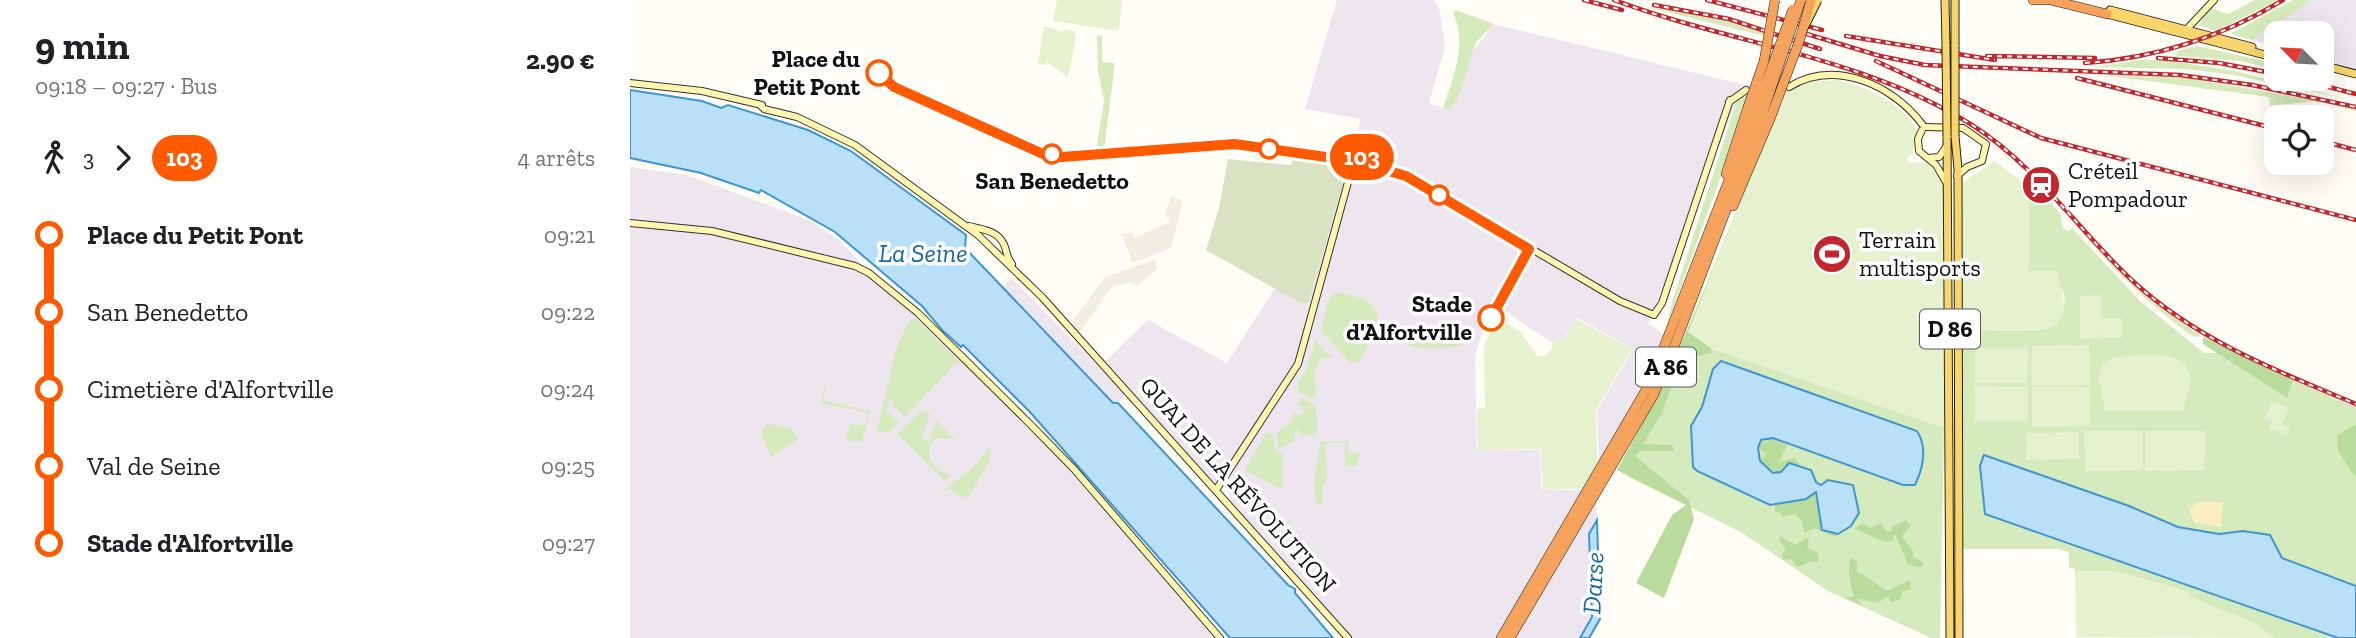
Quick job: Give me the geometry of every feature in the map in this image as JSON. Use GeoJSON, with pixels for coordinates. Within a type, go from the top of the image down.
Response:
{"type":"FeatureCollection","features":[{"type":"Feature","properties":{"kind":"highway"},"geometry":{"type":"LineString","coordinates":[[1758,114],[1775,0]]}},
{"type":"Feature","properties":{"kind":"highway","name":"A 86"},"geometry":{"type":"LineString","coordinates":[[1758,114],[1793,0]]}},
{"type":"Feature","properties":{"kind":"highway","name":"A 86"},"geometry":{"type":"LineString","coordinates":[[1510,638],[1610,470],[1666,368],[1801,0]]}},
{"type":"Feature","properties":{"kind":"highway"},"geometry":{"type":"LineString","coordinates":[[1705,256],[1701,244],[1758,114],[1803,30],[1811,0]]}},
{"type":"Feature","properties":{"kind":"highway"},"geometry":{"type":"LineString","coordinates":[[2033,0],[2051,0],[2109,12]]}},
{"type":"Feature","properties":{"kind":"highway"},"geometry":{"type":"LineString","coordinates":[[2070,0],[2109,12]]}},
{"type":"Feature","properties":{"kind":"highway","name":"A 86"},"geometry":{"type":"LineString","coordinates":[[1501,638],[1658,367],[1705,256]]}},
{"type":"Feature","properties":{"kind":"main road"},"geometry":{"type":"LineString","coordinates":[[1803,30],[1808,25],[1818,0]]}},
{"type":"Feature","properties":{"kind":"main road","name":"D 86"},"geometry":{"type":"LineString","coordinates":[[1945,0],[1950,139],[1957,157],[1950,638]]}},
{"type":"Feature","properties":{"kind":"main road","name":"D 86"},"geometry":{"type":"LineString","coordinates":[[1955,0],[1947,184],[1959,638]]}},
{"type":"Feature","properties":{"kind":"main road"},"geometry":{"type":"LineString","coordinates":[[2189,28],[2197,15],[2214,0]]}},
{"type":"Feature","properties":{"kind":"main road"},"geometry":{"type":"LineString","coordinates":[[2109,12],[2189,28],[2264,51]]}},
{"type":"Feature","properties":{"kind":"main road"},"geometry":{"type":"LineString","coordinates":[[2109,12],[2166,30],[2264,52]]}},
{"type":"Feature","properties":{"kind":"main road"},"geometry":{"type":"LineString","coordinates":[[2166,30],[2189,28]]}},
{"type":"Feature","properties":{"kind":"main road"},"geometry":{"type":"LineString","coordinates":[[2334,70],[2356,76]]}},
{"type":"Feature","properties":{"kind":"main road"},"geometry":{"type":"LineString","coordinates":[[1788,87],[1818,75],[1854,78],[1892,96],[1923,127],[1963,128],[1986,144],[1984,158],[1979,164],[1968,167],[1957,176]]}},
{"type":"Feature","properties":{"kind":"main road"},"geometry":{"type":"LineString","coordinates":[[630,81],[758,104],[862,147],[970,226],[990,230],[995,234],[1005,246],[1008,260],[1032,286]]}},
{"type":"Feature","properties":{"kind":"main road"},"geometry":{"type":"LineString","coordinates":[[1371,166],[1406,176],[1538,254],[1649,315],[1656,314],[1730,100],[1745,90]]}},
{"type":"Feature","properties":{"kind":"main road"},"geometry":{"type":"LineString","coordinates":[[1923,127],[1917,145],[1941,172],[1947,184]]}},
{"type":"Feature","properties":{"kind":"main road","name":"QUAI DE LA RÉVOLUTION"},"geometry":{"type":"LineString","coordinates":[[834,134],[871,156],[986,243],[1032,286],[1348,638]]}},
{"type":"Feature","properties":{"kind":"main road"},"geometry":{"type":"LineString","coordinates":[[1926,158],[1939,157],[1950,139]]}},
{"type":"Feature","properties":{"kind":"main road"},"geometry":{"type":"LineString","coordinates":[[1216,490],[1298,364],[1353,164],[1359,157],[1368,159],[1371,166],[1368,173],[1360,175],[1349,185]]}},
{"type":"Feature","properties":{"kind":"main road"},"geometry":{"type":"LineString","coordinates":[[1957,157],[1968,167]]}},
{"type":"Feature","properties":{"kind":"main road"},"geometry":{"type":"LineString","coordinates":[[1353,170],[1360,175]]}},
{"type":"Feature","properties":{"kind":"main road"},"geometry":{"type":"LineString","coordinates":[[630,223],[712,231],[862,269],[918,313],[1066,462],[1218,638]]}},
{"type":"Feature","properties":{"kind":"main road"},"geometry":{"type":"LineString","coordinates":[[995,234],[986,243],[1000,252],[1005,246]]}},
{"type":"Feature","properties":{"kind":"shaded area"},"geometry":{"type":"Polygon","coordinates":[[[1337,0],[1434,0],[1439,8],[1445,47],[1429,103],[1449,110],[1469,56],[1494,24],[1753,87],[1736,103],[1648,324],[1665,335],[1647,378],[1599,461],[1597,410],[1633,349],[1577,318],[1564,338],[1551,342],[1497,306],[1482,333],[1475,356],[1477,450],[1540,450],[1542,490],[1598,490],[1603,493],[1596,502],[1602,617],[1591,638],[1353,638],[1229,499],[1230,490],[1213,481],[1106,361],[1148,320],[1227,363],[1275,288],[1304,305],[1309,302],[1361,119],[1305,109],[1337,0]]]}},
{"type":"Feature","properties":{"kind":"shaded area"},"geometry":{"type":"Polygon","coordinates":[[[2312,0],[2356,0],[2356,69],[2334,63],[2334,21],[2281,21],[2312,0]]]}},
{"type":"Feature","properties":{"kind":"shaded area"},"geometry":{"type":"Polygon","coordinates":[[[2264,33],[2264,43],[2253,40],[2264,33]]]}},
{"type":"Feature","properties":{"kind":"shaded area"},"geometry":{"type":"Polygon","coordinates":[[[630,167],[687,175],[811,221],[839,240],[867,269],[919,313],[1028,423],[1214,638],[630,638],[630,167]]]}},
{"type":"Feature","properties":{"kind":"shaded area"},"geometry":{"type":"Polygon","coordinates":[[[1171,196],[1183,200],[1171,248],[1133,263],[1121,234],[1132,233],[1134,238],[1170,222],[1165,214],[1171,196]]]}},
{"type":"Feature","properties":{"kind":"shaded area"},"geometry":{"type":"Polygon","coordinates":[[[1155,259],[1157,269],[1137,286],[1130,282],[1112,287],[1079,333],[1073,328],[1072,322],[1104,278],[1155,259]]]}},
{"type":"Feature","properties":{"kind":"shaded area"},"geometry":{"type":"Polygon","coordinates":[[[1011,278],[1123,392],[1124,396],[1118,403],[1113,403],[1002,287],[1011,278]]]}},
{"type":"Feature","properties":{"kind":"green space"},"geometry":{"type":"Polygon","coordinates":[[[1057,0],[1122,0],[1119,31],[1053,21],[1057,0]]]}},
{"type":"Feature","properties":{"kind":"green space"},"geometry":{"type":"Polygon","coordinates":[[[2255,0],[2278,0],[2216,31],[2199,25],[2210,8],[2228,14],[2255,0]]]}},
{"type":"Feature","properties":{"kind":"green space"},"geometry":{"type":"Polygon","coordinates":[[[2293,0],[2312,0],[2281,21],[2264,21],[2264,33],[2253,40],[2230,34],[2293,0]]]}},
{"type":"Feature","properties":{"kind":"green space"},"geometry":{"type":"Polygon","coordinates":[[[1646,7],[1721,18],[1766,32],[1765,36],[1646,7]]]}},
{"type":"Feature","properties":{"kind":"green space"},"geometry":{"type":"Polygon","coordinates":[[[1456,10],[1494,24],[1476,42],[1459,95],[1450,110],[1443,108],[1455,73],[1459,49],[1453,13],[1456,10]]]}},
{"type":"Feature","properties":{"kind":"green space"},"geometry":{"type":"Polygon","coordinates":[[[1044,26],[1062,32],[1065,29],[1074,31],[1076,37],[1068,77],[1047,62],[1046,65],[1038,64],[1044,26]]]}},
{"type":"Feature","properties":{"kind":"green space"},"geometry":{"type":"Polygon","coordinates":[[[1097,35],[1102,36],[1102,62],[1115,63],[1104,150],[1096,150],[1104,101],[1098,72],[1097,35]]]}},
{"type":"Feature","properties":{"kind":"green space"},"geometry":{"type":"Polygon","coordinates":[[[2197,46],[2264,61],[2264,67],[2241,61],[2176,56],[2177,51],[2197,46]]]}},
{"type":"Feature","properties":{"kind":"green space"},"geometry":{"type":"Polygon","coordinates":[[[2141,60],[2164,60],[2234,71],[2264,78],[2264,81],[2187,69],[2095,67],[2141,60]]]}},
{"type":"Feature","properties":{"kind":"green space"},"geometry":{"type":"Polygon","coordinates":[[[2102,75],[2188,78],[2317,101],[2270,105],[2269,97],[2102,75]]]}},
{"type":"Feature","properties":{"kind":"green space","name":"Terrain multisports"},"geometry":{"type":"Polygon","coordinates":[[[1837,80],[1882,97],[1911,120],[1917,130],[1913,153],[1907,158],[1908,162],[1927,163],[1943,182],[1944,428],[1712,349],[1688,332],[1785,93],[1808,82],[1837,80]]]}},
{"type":"Feature","properties":{"kind":"green space"},"geometry":{"type":"Polygon","coordinates":[[[2309,91],[2315,91],[2356,101],[2309,91]]]}},
{"type":"Feature","properties":{"kind":"green space"},"geometry":{"type":"Polygon","coordinates":[[[1750,95],[1666,329],[1673,299],[1736,103],[1741,97],[1750,95]]]}},
{"type":"Feature","properties":{"kind":"green space"},"geometry":{"type":"Polygon","coordinates":[[[1784,96],[1691,334],[1712,349],[1944,423],[1940,638],[1931,638],[1828,591],[1741,532],[1627,476],[1623,469],[1652,415],[1784,96]]]}},
{"type":"Feature","properties":{"kind":"green space"},"geometry":{"type":"Polygon","coordinates":[[[2317,101],[2356,108],[2356,111],[2334,105],[2317,101]]]}},
{"type":"Feature","properties":{"kind":"green space"},"geometry":{"type":"Polygon","coordinates":[[[1293,156],[1348,165],[1309,302],[1304,305],[1206,250],[1219,208],[1228,159],[1291,165],[1293,156]]]}},
{"type":"Feature","properties":{"kind":"green space"},"geometry":{"type":"Polygon","coordinates":[[[1994,161],[2029,187],[2028,271],[2058,271],[2064,309],[2057,322],[2049,329],[1961,330],[1961,184],[1994,161]]]}},
{"type":"Feature","properties":{"kind":"green space"},"geometry":{"type":"Polygon","coordinates":[[[2044,195],[2060,213],[2063,229],[2069,231],[2072,228],[2140,301],[2204,353],[2218,353],[2286,397],[2293,380],[2356,407],[2356,638],[2275,638],[2254,623],[2189,597],[2189,592],[2119,572],[2075,571],[2075,568],[2069,568],[2069,553],[2059,549],[1962,549],[1961,330],[2038,330],[2055,325],[2064,303],[2062,289],[2028,271],[2029,200],[2033,203],[2044,195]]]}},
{"type":"Feature","properties":{"kind":"green space"},"geometry":{"type":"Polygon","coordinates":[[[2065,211],[2145,293],[2200,335],[2192,336],[2140,294],[2065,211]]]}},
{"type":"Feature","properties":{"kind":"green space"},"geometry":{"type":"Polygon","coordinates":[[[1706,287],[1711,353],[1682,360],[1661,415],[1643,444],[1672,445],[1675,451],[1640,451],[1635,456],[1689,500],[1694,519],[1664,598],[1636,583],[1672,515],[1686,505],[1617,470],[1661,389],[1706,287]]]}},
{"type":"Feature","properties":{"kind":"green space"},"geometry":{"type":"Polygon","coordinates":[[[1338,292],[1365,299],[1377,312],[1375,341],[1369,344],[1359,362],[1351,363],[1321,331],[1329,298],[1338,292]]]}},
{"type":"Feature","properties":{"kind":"green space"},"geometry":{"type":"Polygon","coordinates":[[[2101,295],[2101,318],[2122,318],[2122,338],[2102,338],[2102,321],[2101,338],[2080,339],[2080,296],[2101,295]]]}},
{"type":"Feature","properties":{"kind":"green space"},"geometry":{"type":"Polygon","coordinates":[[[1498,318],[1520,331],[1537,356],[1545,356],[1552,349],[1553,342],[1565,338],[1576,319],[1632,349],[1596,410],[1598,488],[1543,490],[1541,449],[1478,450],[1477,409],[1485,408],[1484,345],[1498,318]]]}},
{"type":"Feature","properties":{"kind":"green space"},"geometry":{"type":"Polygon","coordinates":[[[917,319],[960,363],[955,364],[905,417],[895,407],[893,409],[893,401],[889,399],[887,412],[900,422],[889,432],[877,431],[896,349],[909,321],[917,319]]]}},
{"type":"Feature","properties":{"kind":"green space"},"geometry":{"type":"Polygon","coordinates":[[[1459,333],[1467,338],[1460,347],[1416,348],[1401,342],[1405,337],[1452,339],[1459,333]]]}},
{"type":"Feature","properties":{"kind":"green space"},"geometry":{"type":"Polygon","coordinates":[[[2203,337],[2293,380],[2287,398],[2203,344],[2203,337]]]}},
{"type":"Feature","properties":{"kind":"green space"},"geometry":{"type":"Polygon","coordinates":[[[1315,340],[1332,358],[1322,358],[1314,371],[1316,396],[1312,399],[1298,392],[1297,384],[1307,368],[1315,340]]]}},
{"type":"Feature","properties":{"kind":"green space"},"geometry":{"type":"Polygon","coordinates":[[[2089,345],[2090,385],[2031,386],[2032,346],[2089,345]]]}},
{"type":"Feature","properties":{"kind":"green space"},"geometry":{"type":"Polygon","coordinates":[[[1975,348],[2028,348],[2028,383],[1975,383],[1975,348]]]}},
{"type":"Feature","properties":{"kind":"green space"},"geometry":{"type":"Polygon","coordinates":[[[2122,356],[2164,356],[2181,362],[2188,369],[2191,379],[2183,411],[2105,411],[2100,371],[2111,359],[2122,356]]]}},
{"type":"Feature","properties":{"kind":"green space"},"geometry":{"type":"Polygon","coordinates":[[[789,380],[826,389],[823,400],[870,411],[862,442],[846,440],[850,424],[865,425],[868,413],[821,403],[824,389],[789,380]]]}},
{"type":"Feature","properties":{"kind":"green space"},"geometry":{"type":"Polygon","coordinates":[[[1975,386],[2028,387],[2028,421],[1975,421],[1975,386]]]}},
{"type":"Feature","properties":{"kind":"green space"},"geometry":{"type":"Polygon","coordinates":[[[2032,387],[2089,387],[2090,426],[2032,427],[2032,387]]]}},
{"type":"Feature","properties":{"kind":"green space"},"geometry":{"type":"Polygon","coordinates":[[[1302,398],[1316,406],[1317,435],[1299,435],[1299,430],[1295,430],[1295,441],[1279,449],[1277,432],[1291,422],[1294,413],[1302,415],[1304,407],[1297,405],[1302,398]]]}},
{"type":"Feature","properties":{"kind":"green space"},"geometry":{"type":"Polygon","coordinates":[[[2273,402],[2290,408],[2281,424],[2290,427],[2287,435],[2269,429],[2272,421],[2264,418],[2273,402]]]}},
{"type":"Feature","properties":{"kind":"green space"},"geometry":{"type":"Polygon","coordinates":[[[922,410],[930,414],[921,439],[929,441],[936,422],[933,417],[954,439],[937,438],[929,448],[934,465],[951,475],[945,481],[897,434],[922,410]]]}},
{"type":"Feature","properties":{"kind":"green space"},"geometry":{"type":"Polygon","coordinates":[[[769,424],[791,428],[798,439],[771,457],[761,435],[763,428],[769,424]]]}},
{"type":"Feature","properties":{"kind":"green space"},"geometry":{"type":"Polygon","coordinates":[[[2356,424],[2356,478],[2338,451],[2337,435],[2356,424]]]}},
{"type":"Feature","properties":{"kind":"green space"},"geometry":{"type":"Polygon","coordinates":[[[2084,431],[2143,431],[2143,470],[2085,471],[2084,431]]]}},
{"type":"Feature","properties":{"kind":"green space"},"geometry":{"type":"Polygon","coordinates":[[[2145,431],[2205,431],[2204,470],[2145,471],[2145,431]]]}},
{"type":"Feature","properties":{"kind":"green space"},"geometry":{"type":"Polygon","coordinates":[[[1266,432],[1273,435],[1275,449],[1283,455],[1282,489],[1245,471],[1266,432]]]}},
{"type":"Feature","properties":{"kind":"green space"},"geometry":{"type":"Polygon","coordinates":[[[2079,432],[2079,459],[2026,460],[2027,433],[2079,432]]]}},
{"type":"Feature","properties":{"kind":"green space"},"geometry":{"type":"Polygon","coordinates":[[[1773,438],[1787,445],[1779,462],[1795,458],[1801,465],[1785,465],[1777,474],[1760,461],[1766,454],[1758,448],[1761,440],[1765,443],[1773,438]]]}},
{"type":"Feature","properties":{"kind":"green space"},"geometry":{"type":"Polygon","coordinates":[[[996,441],[991,449],[989,463],[968,497],[959,496],[950,489],[938,495],[971,469],[996,441]]]}},
{"type":"Feature","properties":{"kind":"green space"},"geometry":{"type":"Polygon","coordinates":[[[1348,441],[1348,453],[1361,453],[1356,466],[1345,466],[1345,443],[1326,443],[1327,479],[1322,488],[1322,505],[1317,505],[1314,485],[1321,442],[1348,441]]]}},
{"type":"Feature","properties":{"kind":"green space"},"geometry":{"type":"Polygon","coordinates":[[[1817,492],[1822,530],[1838,534],[1835,537],[1814,528],[1804,533],[1802,521],[1795,514],[1782,517],[1782,514],[1775,511],[1775,505],[1789,503],[1817,492]]]}},
{"type":"Feature","properties":{"kind":"green space"},"geometry":{"type":"Polygon","coordinates":[[[1906,520],[1911,526],[1902,536],[1913,551],[1913,557],[1924,563],[1921,568],[1908,564],[1895,534],[1892,541],[1885,542],[1855,529],[1862,523],[1870,528],[1882,523],[1885,531],[1891,532],[1892,527],[1906,520]]]}},
{"type":"Feature","properties":{"kind":"green space"},"geometry":{"type":"Polygon","coordinates":[[[1780,536],[1795,545],[1806,538],[1809,540],[1807,547],[1818,553],[1819,562],[1798,567],[1791,559],[1783,560],[1782,554],[1786,549],[1779,541],[1780,536]]]}},
{"type":"Feature","properties":{"kind":"green space"},"geometry":{"type":"Polygon","coordinates":[[[1850,557],[1857,562],[1857,571],[1887,591],[1910,580],[1911,589],[1903,591],[1900,600],[1891,602],[1888,596],[1878,603],[1856,598],[1861,605],[1844,597],[1853,597],[1849,574],[1850,557]]]}},
{"type":"Feature","properties":{"kind":"green space"},"geometry":{"type":"Polygon","coordinates":[[[2075,571],[2119,572],[2189,592],[2190,597],[2254,623],[2275,638],[2076,637],[2075,571]]]}},
{"type":"Feature","properties":{"kind":"sand"},"geometry":{"type":"Polygon","coordinates":[[[2196,502],[2223,502],[2221,527],[2195,523],[2189,511],[2196,502]]]}},
{"type":"Feature","properties":{"kind":"water","name":"La Seine"},"geometry":{"type":"Polygon","coordinates":[[[630,90],[702,101],[721,108],[728,105],[808,130],[851,151],[966,235],[965,248],[1113,403],[1118,403],[1288,585],[1295,589],[1295,593],[1333,638],[1230,638],[1030,412],[963,345],[961,347],[942,330],[922,306],[835,232],[761,190],[759,193],[701,173],[630,158],[630,90]]]}},
{"type":"Feature","properties":{"kind":"water"},"geometry":{"type":"Polygon","coordinates":[[[1721,361],[1917,431],[1923,458],[1915,485],[1903,485],[1773,438],[1761,440],[1758,448],[1760,461],[1773,473],[1781,472],[1789,463],[1811,470],[1816,482],[1821,485],[1828,480],[1853,485],[1859,513],[1851,526],[1838,534],[1822,530],[1816,492],[1806,499],[1770,505],[1697,471],[1693,467],[1691,426],[1702,407],[1713,369],[1721,361]]]}},
{"type":"Feature","properties":{"kind":"water"},"geometry":{"type":"Polygon","coordinates":[[[1984,455],[2129,506],[2178,527],[2219,534],[2243,531],[2270,535],[2282,558],[2356,586],[2356,638],[2338,638],[1985,514],[1980,466],[1984,455]]]}},
{"type":"Feature","properties":{"kind":"water","name":"Darse"},"geometry":{"type":"Polygon","coordinates":[[[1597,520],[1600,619],[1589,638],[1580,638],[1592,617],[1589,534],[1597,520]]]}},
{"type":"Feature","properties":{"kind":"railway"},"geometry":{"type":"LineString","coordinates":[[1584,0],[1622,10]]}},
{"type":"Feature","properties":{"kind":"railway"},"geometry":{"type":"LineString","coordinates":[[1614,0],[1842,67],[1930,102],[1995,141],[2037,180],[2135,283],[2185,322],[2240,353],[2356,404]]}},
{"type":"Feature","properties":{"kind":"railway"},"geometry":{"type":"LineString","coordinates":[[1707,0],[1822,30]]}},
{"type":"Feature","properties":{"kind":"railway"},"geometry":{"type":"LineString","coordinates":[[2085,63],[2137,56],[2188,44],[2236,25],[2283,0]]}},
{"type":"Feature","properties":{"kind":"railway"},"geometry":{"type":"LineString","coordinates":[[1654,5],[1729,19],[1820,49]]}},
{"type":"Feature","properties":{"kind":"railway"},"geometry":{"type":"LineString","coordinates":[[1807,34],[1880,56],[1925,65],[2180,75],[2252,85],[2356,107]]}},
{"type":"Feature","properties":{"kind":"railway"},"geometry":{"type":"LineString","coordinates":[[1846,36],[1995,60]]}},
{"type":"Feature","properties":{"kind":"railway"},"geometry":{"type":"LineString","coordinates":[[1987,56],[2095,58]]}},
{"type":"Feature","properties":{"kind":"railway"},"geometry":{"type":"LineString","coordinates":[[2158,58],[2219,63],[2264,72]]}},
{"type":"Feature","properties":{"kind":"railway"},"geometry":{"type":"LineString","coordinates":[[1876,61],[2041,138],[2356,220]]}},
{"type":"Feature","properties":{"kind":"railway"},"geometry":{"type":"LineString","coordinates":[[2077,78],[2264,126]]}},
{"type":"Feature","properties":{"kind":"railway"},"geometry":{"type":"LineString","coordinates":[[2334,88],[2356,94]]}},
{"type":"Feature","properties":{"kind":"railway"},"geometry":{"type":"LineString","coordinates":[[2334,144],[2356,150]]}},
{"type":"Feature","properties":{"kind":"bus line","name":"103"},"geometry":{"type":"LineString","coordinates":[[879,73],[886,76],[894,87],[1043,154],[1075,158],[1235,144],[1354,161],[1363,157],[1371,166],[1401,173],[1529,249],[1491,318]]}},
{"type":"Feature","properties":{"kind":"place","name":"Place du Petit Pont"},"geometry":{"type":"Point","coordinates":[879,73]}},
{"type":"Feature","properties":{"kind":"place","name":"San Benedetto"},"geometry":{"type":"Point","coordinates":[1052,154]}},
{"type":"Feature","properties":{"kind":"place","name":"Créteil Pompadour"},"geometry":{"type":"Point","coordinates":[2041,185]}},
{"type":"Feature","properties":{"kind":"place","name":"Terrain multisports"},"geometry":{"type":"Point","coordinates":[1832,254]}},
{"type":"Feature","properties":{"kind":"place","name":"Stade d'Alfortville"},"geometry":{"type":"Point","coordinates":[1491,318]}}]}
